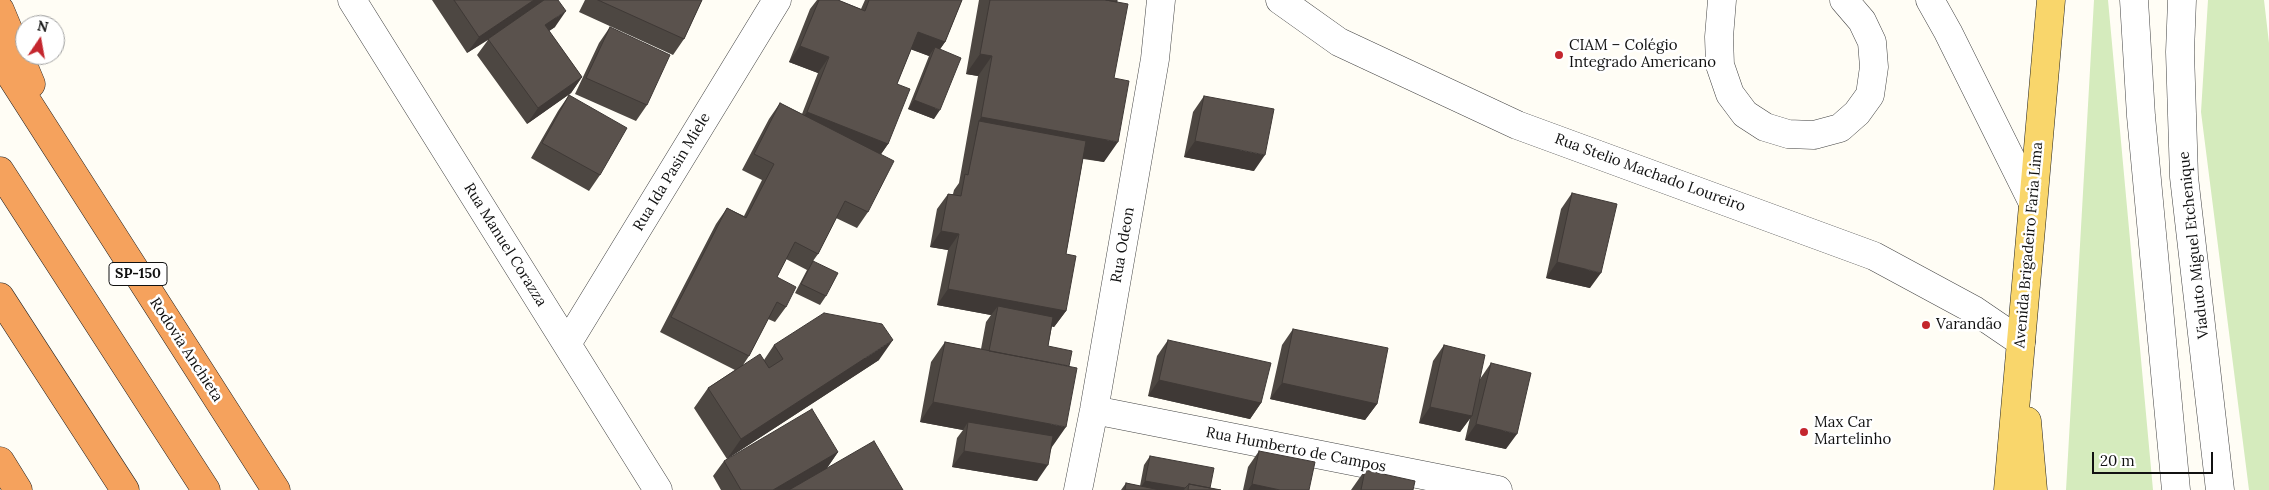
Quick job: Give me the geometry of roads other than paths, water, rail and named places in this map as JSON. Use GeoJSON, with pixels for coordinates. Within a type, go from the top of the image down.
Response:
{"type":"FeatureCollection","features":[{"type":"Feature","properties":{"kind":"highway"},"geometry":{"type":"LineString","coordinates":[[0,10],[57,148]]}},
{"type":"Feature","properties":{"kind":"highway","name":"Rodovia Anchieta"},"geometry":{"type":"LineString","coordinates":[[0,59],[276,490]]}},
{"type":"Feature","properties":{"kind":"highway"},"geometry":{"type":"LineString","coordinates":[[0,171],[206,490]]}},
{"type":"Feature","properties":{"kind":"highway"},"geometry":{"type":"LineString","coordinates":[[0,297],[125,490]]}},
{"type":"Feature","properties":{"kind":"highway"},"geometry":{"type":"LineString","coordinates":[[0,461],[18,490]]}},
{"type":"Feature","properties":{"kind":"main road","name":"Avenida Brigadeiro Faria Lima"},"geometry":{"type":"LineString","coordinates":[[2008,490],[2051,0]]}},
{"type":"Feature","properties":{"kind":"main road"},"geometry":{"type":"LineString","coordinates":[[2021,342],[2032,490]]}},
{"type":"Feature","properties":{"kind":"street","name":"Rua Manuel Corazza"},"geometry":{"type":"LineString","coordinates":[[352,0],[658,490]]}},
{"type":"Feature","properties":{"kind":"street","name":"Rua Ida Pasin Miele"},"geometry":{"type":"LineString","coordinates":[[567,344],[776,0]]}},
{"type":"Feature","properties":{"kind":"street","name":"Rua Odeon"},"geometry":{"type":"LineString","coordinates":[[1078,490],[1094,410],[1155,59],[1161,0]]}},
{"type":"Feature","properties":{"kind":"street","name":"Rua Stelio Machado Loureiro"},"geometry":{"type":"LineString","coordinates":[[1280,0],[1339,42],[1517,125],[1874,256],[1974,310],[2021,342]]}},
{"type":"Feature","properties":{"kind":"street"},"geometry":{"type":"LineString","coordinates":[[1722,0],[1719,37],[1720,66],[1730,94],[1745,114],[1765,128],[1788,134],[1814,135],[1840,128],[1857,113],[1870,96],[1874,67],[1872,42],[1862,21],[1844,0]]}},
{"type":"Feature","properties":{"kind":"street"},"geometry":{"type":"LineString","coordinates":[[1930,0],[1948,32],[2032,201]]}},
{"type":"Feature","properties":{"kind":"street"},"geometry":{"type":"LineString","coordinates":[[1948,32],[1951,0]]}},
{"type":"Feature","properties":{"kind":"street"},"geometry":{"type":"LineString","coordinates":[[2134,0],[2141,116],[2176,490]]}},
{"type":"Feature","properties":{"kind":"street","name":"Viaduto Miguel Etchenique"},"geometry":{"type":"LineString","coordinates":[[2182,0],[2180,52],[2184,177],[2220,490]]}},
{"type":"Feature","properties":{"kind":"street","name":"Rua Humberto de Campos"},"geometry":{"type":"LineString","coordinates":[[1094,410],[1498,490]]}},
{"type":"Feature","properties":{"kind":"place","name":"CIAM – Colégio Integrado Americano"},"geometry":{"type":"Point","coordinates":[1559,55]}},
{"type":"Feature","properties":{"kind":"place","name":"Varandão"},"geometry":{"type":"Point","coordinates":[1926,325]}},
{"type":"Feature","properties":{"kind":"place","name":"Max Car Martelinho"},"geometry":{"type":"Point","coordinates":[1804,432]}}]}
